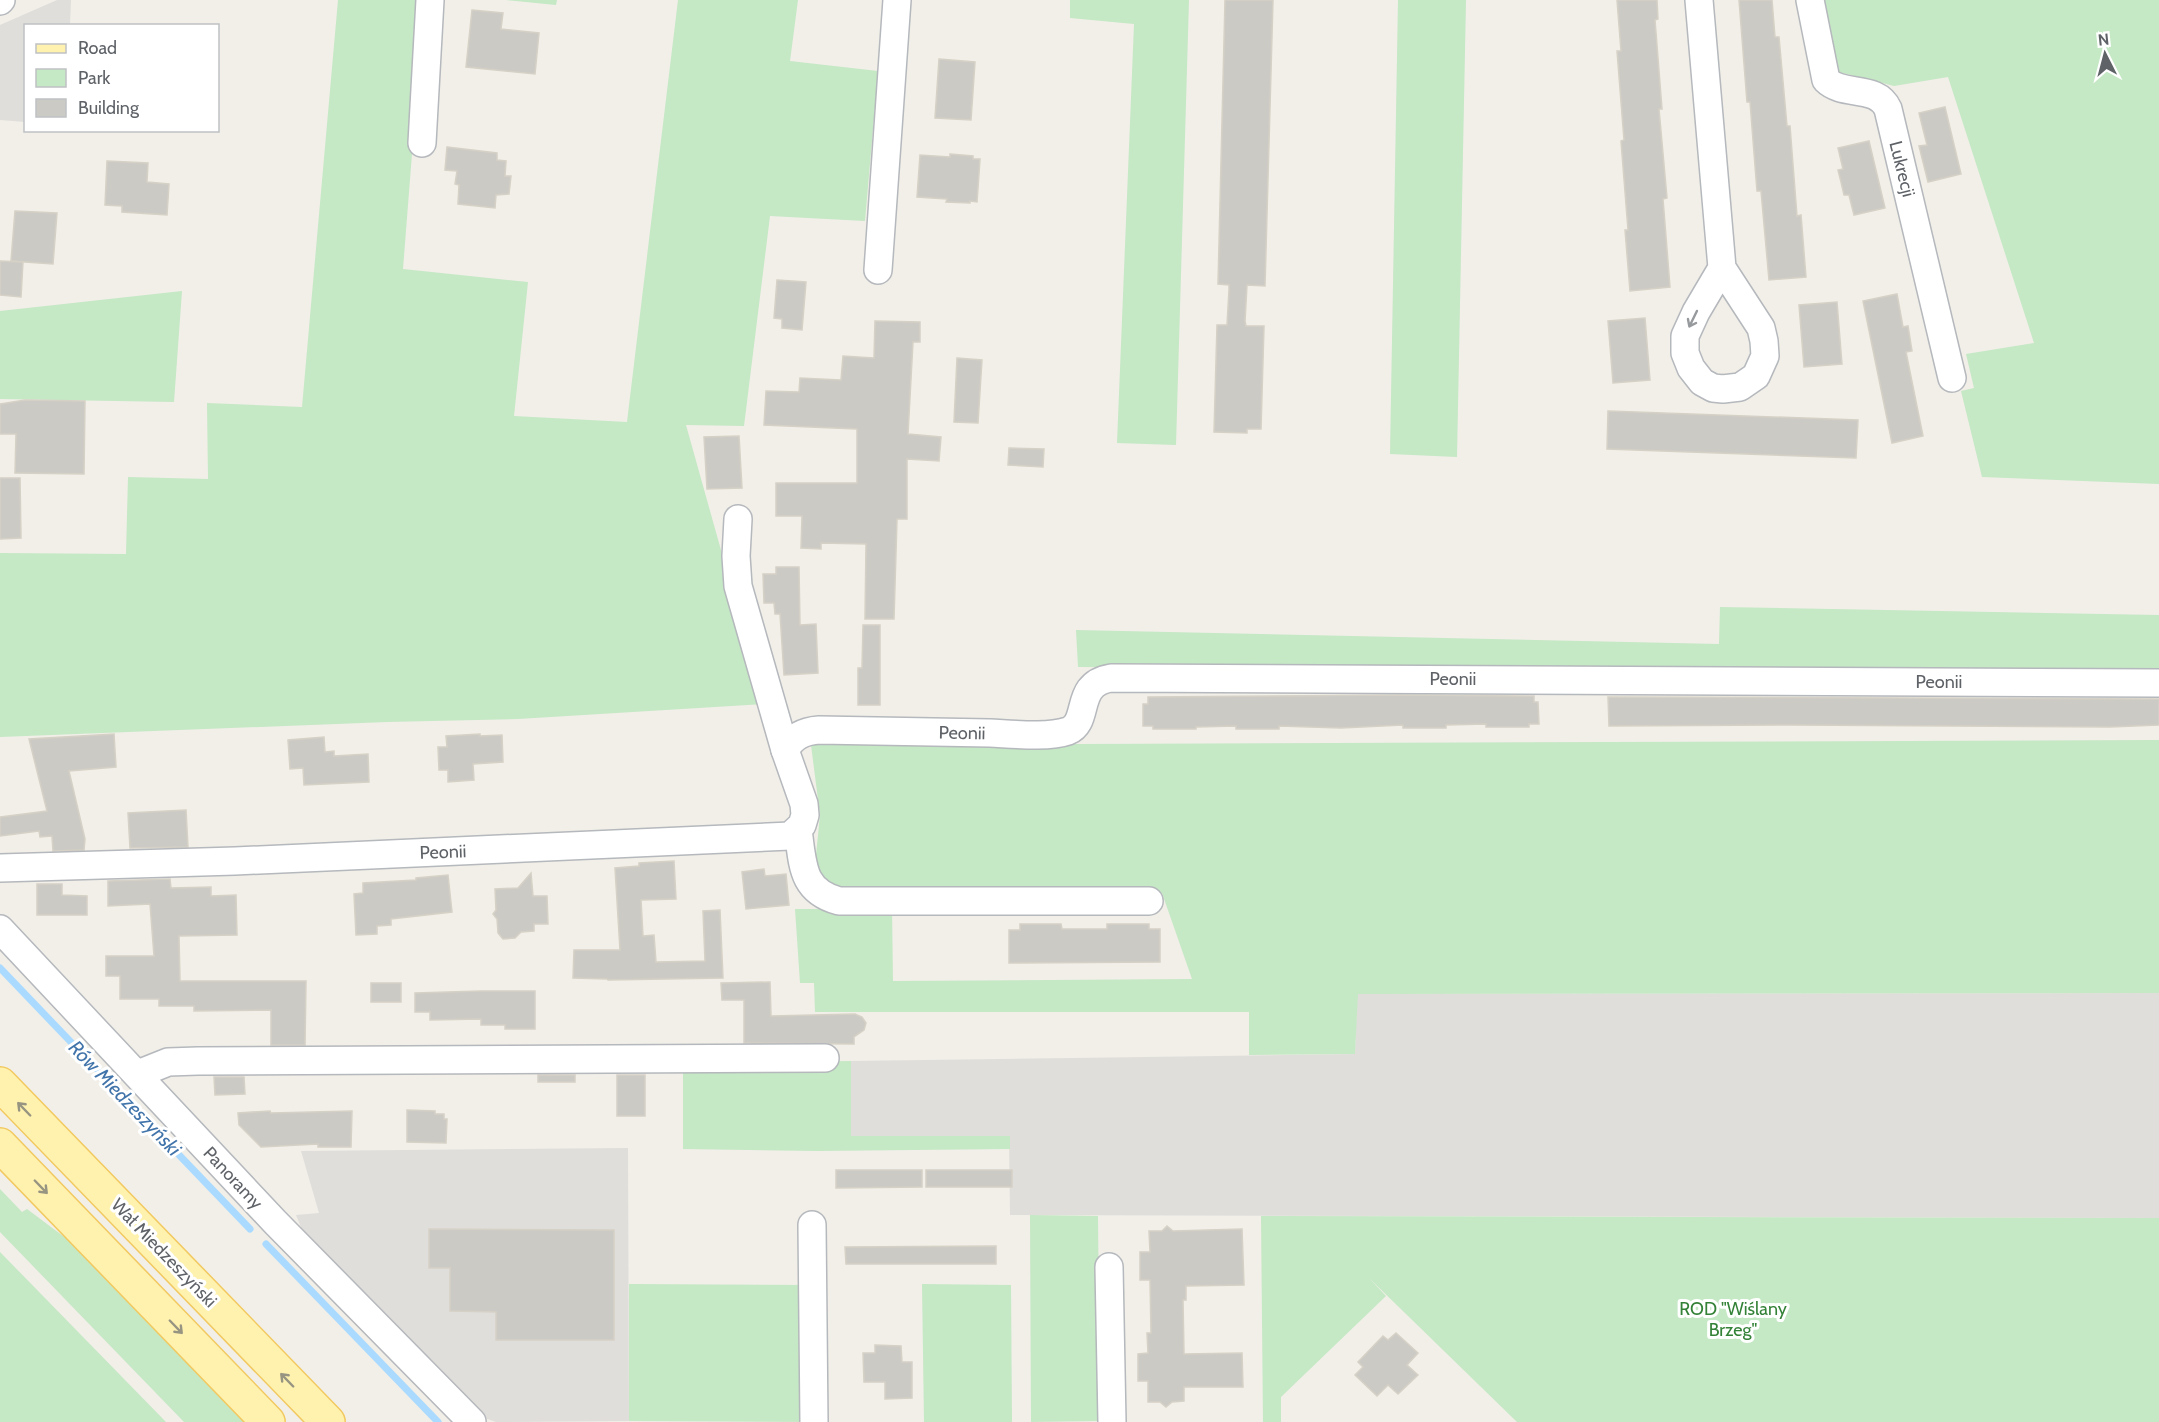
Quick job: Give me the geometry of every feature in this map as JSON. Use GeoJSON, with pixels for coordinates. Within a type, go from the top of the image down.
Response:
{"type":"FeatureCollection","features":[{"type":"Feature","properties":{"kind":"main road","name":"Wał Miedzeszyński"},"geometry":{"type":"LineString","coordinates":[[0,1084],[328,1422]]}},
{"type":"Feature","properties":{"kind":"main road"},"geometry":{"type":"LineString","coordinates":[[0,1145],[268,1422]]}},
{"type":"Feature","properties":{"kind":"street"},"geometry":{"type":"LineString","coordinates":[[422,143],[430,0]]}},
{"type":"Feature","properties":{"kind":"street"},"geometry":{"type":"LineString","coordinates":[[878,270],[897,0]]}},
{"type":"Feature","properties":{"kind":"street"},"geometry":{"type":"LineString","coordinates":[[1699,0],[1722,268]]}},
{"type":"Feature","properties":{"kind":"street","name":"Lukrecji"},"geometry":{"type":"LineString","coordinates":[[1810,0],[1826,80],[1834,86],[1876,95],[1883,100],[1888,109],[1952,378]]}},
{"type":"Feature","properties":{"kind":"street"},"geometry":{"type":"LineString","coordinates":[[738,519],[736,556],[738,586],[785,750],[804,804],[805,815],[798,830],[804,867],[812,888],[827,898],[839,901],[1149,901]]}},
{"type":"Feature","properties":{"kind":"street","name":"Peonii"},"geometry":{"type":"LineString","coordinates":[[785,750],[796,736],[809,730],[1014,734],[1067,731],[1077,723],[1091,687],[1103,679],[1111,678],[2159,683]]}},
{"type":"Feature","properties":{"kind":"street","name":"Peonii"},"geometry":{"type":"LineString","coordinates":[[0,868],[766,838],[790,836],[798,830]]}},
{"type":"Feature","properties":{"kind":"street","name":"Panoramy"},"geometry":{"type":"LineString","coordinates":[[0,929],[275,1222],[472,1422]]}},
{"type":"Feature","properties":{"kind":"street"},"geometry":{"type":"LineString","coordinates":[[138,1074],[168,1062],[198,1061],[825,1058]]}},
{"type":"Feature","properties":{"kind":"street"},"geometry":{"type":"LineString","coordinates":[[812,1225],[814,1422]]}},
{"type":"Feature","properties":{"kind":"street"},"geometry":{"type":"LineString","coordinates":[[1109,1267],[1112,1422]]}},
{"type":"Feature","properties":{"kind":"shaded area"},"geometry":{"type":"Polygon","coordinates":[[[57,0],[71,0],[70,24],[24,24],[24,122],[0,120],[0,25],[57,0]]]}},
{"type":"Feature","properties":{"kind":"shaded area"},"geometry":{"type":"Polygon","coordinates":[[[2159,993],[2159,1218],[1010,1215],[1009,1136],[851,1136],[851,1061],[1355,1054],[1357,994],[2159,993]]]}},
{"type":"Feature","properties":{"kind":"shaded area"},"geometry":{"type":"Polygon","coordinates":[[[628,1148],[629,1421],[496,1422],[476,1415],[305,1237],[296,1215],[319,1213],[301,1151],[628,1148]]]}},
{"type":"Feature","properties":{"kind":"green space"},"geometry":{"type":"Polygon","coordinates":[[[338,0],[424,0],[403,269],[528,282],[514,416],[627,422],[678,0],[798,0],[790,61],[878,71],[865,221],[770,216],[744,426],[686,425],[764,704],[518,719],[0,737],[0,553],[126,554],[128,477],[208,479],[207,403],[302,407],[338,0]]]}},
{"type":"Feature","properties":{"kind":"green space"},"geometry":{"type":"Polygon","coordinates":[[[506,0],[557,0],[556,5],[506,0]]]}},
{"type":"Feature","properties":{"kind":"green space"},"geometry":{"type":"Polygon","coordinates":[[[1070,0],[1189,0],[1176,445],[1117,443],[1134,24],[1070,18],[1070,0]]]}},
{"type":"Feature","properties":{"kind":"green space"},"geometry":{"type":"Polygon","coordinates":[[[1398,0],[1466,0],[1457,457],[1390,454],[1398,0]]]}},
{"type":"Feature","properties":{"kind":"green space"},"geometry":{"type":"Polygon","coordinates":[[[1822,0],[2159,0],[2159,484],[1982,477],[1961,391],[1974,388],[1966,354],[2034,343],[1948,77],[1894,86],[1835,71],[1822,0]]]}},
{"type":"Feature","properties":{"kind":"green space"},"geometry":{"type":"Polygon","coordinates":[[[182,291],[174,402],[0,399],[0,311],[182,291]]]}},
{"type":"Feature","properties":{"kind":"green space"},"geometry":{"type":"Polygon","coordinates":[[[1720,607],[2159,615],[2159,674],[1078,667],[1076,630],[1719,644],[1720,607]]]}},
{"type":"Feature","properties":{"kind":"green space"},"geometry":{"type":"Polygon","coordinates":[[[2159,740],[2159,993],[1358,994],[1355,1054],[1249,1055],[1249,1012],[815,1012],[814,983],[800,983],[795,909],[892,909],[893,981],[1192,979],[1162,893],[996,892],[837,896],[814,875],[820,815],[811,745],[2159,740]]]}},
{"type":"Feature","properties":{"kind":"green space"},"geometry":{"type":"Polygon","coordinates":[[[851,1061],[851,1136],[1010,1136],[1010,1149],[817,1151],[683,1149],[683,1064],[851,1061]]]}},
{"type":"Feature","properties":{"kind":"green space"},"geometry":{"type":"Polygon","coordinates":[[[0,1189],[22,1212],[27,1209],[71,1242],[245,1422],[184,1422],[0,1232],[0,1189]]]}},
{"type":"Feature","properties":{"kind":"green space"},"geometry":{"type":"Polygon","coordinates":[[[1030,1215],[1098,1216],[1100,1421],[1031,1422],[1030,1215]]]}},
{"type":"Feature","properties":{"kind":"green space","name":"ROD \"Wiślany Brzeg\""},"geometry":{"type":"Polygon","coordinates":[[[1261,1216],[2159,1218],[2159,1422],[1517,1422],[1369,1278],[1386,1296],[1281,1397],[1281,1422],[1263,1422],[1261,1216]]]}},
{"type":"Feature","properties":{"kind":"green space"},"geometry":{"type":"Polygon","coordinates":[[[0,1252],[166,1422],[0,1422],[0,1252]]]}},
{"type":"Feature","properties":{"kind":"green space"},"geometry":{"type":"Polygon","coordinates":[[[629,1284],[807,1285],[809,1422],[629,1421],[629,1284]]]}},
{"type":"Feature","properties":{"kind":"green space"},"geometry":{"type":"Polygon","coordinates":[[[922,1284],[1011,1285],[1012,1422],[924,1422],[922,1284]]]}},
{"type":"Feature","properties":{"kind":"building"},"geometry":{"type":"Polygon","coordinates":[[[1225,0],[1273,0],[1265,286],[1247,285],[1245,321],[1246,326],[1264,326],[1261,429],[1247,429],[1247,433],[1214,432],[1217,325],[1227,325],[1229,290],[1229,285],[1218,284],[1225,0]]]}},
{"type":"Feature","properties":{"kind":"building"},"geometry":{"type":"Polygon","coordinates":[[[1617,0],[1657,0],[1658,19],[1655,20],[1662,109],[1659,109],[1667,198],[1663,199],[1670,287],[1630,291],[1621,141],[1624,140],[1617,51],[1621,51],[1617,0]]]}},
{"type":"Feature","properties":{"kind":"building"},"geometry":{"type":"Polygon","coordinates":[[[1739,0],[1772,0],[1775,37],[1779,37],[1787,126],[1790,126],[1797,216],[1801,215],[1806,277],[1769,280],[1761,191],[1757,191],[1750,102],[1747,102],[1739,0]]]}},
{"type":"Feature","properties":{"kind":"building"},"geometry":{"type":"Polygon","coordinates":[[[472,10],[503,13],[501,29],[539,33],[535,74],[466,67],[472,10]]]}},
{"type":"Feature","properties":{"kind":"building"},"geometry":{"type":"Polygon","coordinates":[[[939,59],[975,62],[971,120],[935,118],[939,59]]]}},
{"type":"Feature","properties":{"kind":"building"},"geometry":{"type":"Polygon","coordinates":[[[1945,107],[1961,174],[1928,182],[1919,146],[1927,145],[1919,113],[1945,107]]]}},
{"type":"Feature","properties":{"kind":"building"},"geometry":{"type":"Polygon","coordinates":[[[1869,141],[1885,208],[1854,215],[1849,195],[1844,195],[1838,170],[1843,169],[1838,148],[1869,141]]]}},
{"type":"Feature","properties":{"kind":"building"},"geometry":{"type":"Polygon","coordinates":[[[447,147],[497,153],[497,160],[506,161],[505,176],[511,176],[509,194],[496,195],[495,208],[458,204],[459,185],[455,184],[457,171],[445,170],[447,147]]]}},
{"type":"Feature","properties":{"kind":"building"},"geometry":{"type":"Polygon","coordinates":[[[950,154],[973,156],[973,159],[980,159],[977,202],[946,202],[947,199],[917,197],[920,155],[950,157],[950,154]]]}},
{"type":"Feature","properties":{"kind":"building"},"geometry":{"type":"Polygon","coordinates":[[[107,161],[148,163],[147,182],[169,184],[167,215],[122,212],[122,206],[105,205],[107,161]]]}},
{"type":"Feature","properties":{"kind":"building"},"geometry":{"type":"Polygon","coordinates":[[[15,211],[57,213],[53,264],[11,261],[15,211]]]}},
{"type":"Feature","properties":{"kind":"building"},"geometry":{"type":"Polygon","coordinates":[[[0,261],[23,262],[21,297],[0,295],[0,261]]]}},
{"type":"Feature","properties":{"kind":"building"},"geometry":{"type":"Polygon","coordinates":[[[777,280],[806,282],[802,330],[782,328],[782,319],[774,318],[777,280]]]}},
{"type":"Feature","properties":{"kind":"building"},"geometry":{"type":"Polygon","coordinates":[[[1897,294],[1903,327],[1908,326],[1912,351],[1906,352],[1923,436],[1892,443],[1863,301],[1897,294]]]}},
{"type":"Feature","properties":{"kind":"building"},"geometry":{"type":"Polygon","coordinates":[[[1837,302],[1842,364],[1804,367],[1799,305],[1837,302]]]}},
{"type":"Feature","properties":{"kind":"building"},"geometry":{"type":"Polygon","coordinates":[[[1645,318],[1650,380],[1613,383],[1608,321],[1645,318]]]}},
{"type":"Feature","properties":{"kind":"building"},"geometry":{"type":"Polygon","coordinates":[[[875,321],[920,322],[920,342],[913,342],[908,434],[941,437],[939,461],[907,459],[907,519],[897,519],[894,619],[865,619],[866,544],[821,543],[821,549],[801,548],[802,516],[776,516],[776,483],[857,483],[857,429],[764,425],[766,391],[799,392],[800,378],[841,380],[843,356],[874,358],[875,321]]]}},
{"type":"Feature","properties":{"kind":"building"},"geometry":{"type":"Polygon","coordinates":[[[957,358],[982,360],[978,423],[954,422],[957,358]]]}},
{"type":"Feature","properties":{"kind":"building"},"geometry":{"type":"Polygon","coordinates":[[[25,400],[85,401],[84,474],[15,473],[16,434],[0,434],[0,404],[25,400]]]}},
{"type":"Feature","properties":{"kind":"building"},"geometry":{"type":"Polygon","coordinates":[[[1608,411],[1858,420],[1856,458],[1607,449],[1608,411]]]}},
{"type":"Feature","properties":{"kind":"building"},"geometry":{"type":"Polygon","coordinates":[[[739,436],[742,488],[707,489],[704,437],[739,436]]]}},
{"type":"Feature","properties":{"kind":"building"},"geometry":{"type":"Polygon","coordinates":[[[1009,448],[1044,449],[1043,467],[1008,465],[1009,448]]]}},
{"type":"Feature","properties":{"kind":"building"},"geometry":{"type":"Polygon","coordinates":[[[0,478],[20,478],[21,538],[0,539],[0,478]]]}},
{"type":"Feature","properties":{"kind":"building"},"geometry":{"type":"Polygon","coordinates":[[[776,567],[799,567],[800,625],[816,624],[818,673],[784,675],[780,614],[775,614],[774,603],[764,603],[763,574],[776,574],[776,567]]]}},
{"type":"Feature","properties":{"kind":"building"},"geometry":{"type":"Polygon","coordinates":[[[863,625],[880,625],[880,705],[858,705],[858,668],[862,668],[863,625]]]}},
{"type":"Feature","properties":{"kind":"building"},"geometry":{"type":"Polygon","coordinates":[[[1534,696],[1534,702],[1538,702],[1539,724],[1529,724],[1529,727],[1486,727],[1486,724],[1446,725],[1446,728],[1403,728],[1403,725],[1341,728],[1279,726],[1279,729],[1236,729],[1236,726],[1153,729],[1153,726],[1143,726],[1143,704],[1148,704],[1148,697],[1534,696]]]}},
{"type":"Feature","properties":{"kind":"building"},"geometry":{"type":"Polygon","coordinates":[[[1608,697],[2159,699],[2159,725],[2110,727],[1609,726],[1608,697]]]}},
{"type":"Feature","properties":{"kind":"building"},"geometry":{"type":"Polygon","coordinates":[[[114,734],[116,767],[69,771],[85,839],[84,850],[53,851],[52,836],[40,837],[39,831],[0,836],[0,817],[47,811],[29,739],[114,734]]]}},
{"type":"Feature","properties":{"kind":"building"},"geometry":{"type":"Polygon","coordinates":[[[480,734],[480,736],[502,735],[503,762],[473,764],[474,780],[448,782],[448,770],[439,770],[438,747],[447,747],[446,736],[480,734]]]}},
{"type":"Feature","properties":{"kind":"building"},"geometry":{"type":"Polygon","coordinates":[[[324,737],[325,752],[334,751],[334,756],[368,754],[369,782],[304,785],[303,768],[290,769],[288,740],[324,737]]]}},
{"type":"Feature","properties":{"kind":"building"},"geometry":{"type":"Polygon","coordinates":[[[186,810],[188,847],[130,848],[128,813],[186,810]]]}},
{"type":"Feature","properties":{"kind":"building"},"geometry":{"type":"Polygon","coordinates":[[[674,861],[676,899],[641,900],[643,936],[654,935],[656,962],[705,961],[703,911],[720,910],[723,978],[608,980],[573,978],[574,950],[620,950],[615,868],[639,866],[639,863],[674,861]]]}},
{"type":"Feature","properties":{"kind":"building"},"geometry":{"type":"Polygon","coordinates":[[[764,869],[765,876],[786,874],[789,905],[746,909],[742,872],[764,869]]]}},
{"type":"Feature","properties":{"kind":"building"},"geometry":{"type":"Polygon","coordinates":[[[531,873],[533,896],[547,896],[548,924],[534,924],[534,931],[521,932],[515,938],[503,939],[498,933],[497,919],[493,914],[496,910],[495,889],[518,888],[531,873]]]}},
{"type":"Feature","properties":{"kind":"building"},"geometry":{"type":"Polygon","coordinates":[[[448,875],[452,912],[391,919],[391,925],[377,926],[377,934],[356,935],[354,894],[363,893],[363,883],[416,880],[416,878],[448,875]]]}},
{"type":"Feature","properties":{"kind":"building"},"geometry":{"type":"Polygon","coordinates":[[[170,879],[171,888],[211,887],[211,896],[236,895],[237,935],[179,936],[180,981],[306,981],[305,1045],[271,1045],[271,1010],[194,1011],[194,1006],[159,1006],[159,999],[120,999],[120,976],[106,976],[106,956],[154,956],[150,904],[108,906],[108,881],[170,879]]]}},
{"type":"Feature","properties":{"kind":"building"},"geometry":{"type":"Polygon","coordinates":[[[37,884],[62,884],[62,895],[87,896],[87,915],[37,915],[37,884]]]}},
{"type":"Feature","properties":{"kind":"building"},"geometry":{"type":"Polygon","coordinates":[[[1020,924],[1061,924],[1062,929],[1107,929],[1107,924],[1149,924],[1149,929],[1160,929],[1160,962],[1009,963],[1009,930],[1020,930],[1020,924]]]}},
{"type":"Feature","properties":{"kind":"building"},"geometry":{"type":"Polygon","coordinates":[[[770,982],[771,1016],[855,1014],[862,1017],[866,1023],[864,1030],[854,1037],[854,1044],[744,1043],[744,1000],[722,1000],[721,983],[770,982]]]}},
{"type":"Feature","properties":{"kind":"building"},"geometry":{"type":"Polygon","coordinates":[[[371,983],[401,983],[401,1002],[371,1002],[371,983]]]}},
{"type":"Feature","properties":{"kind":"building"},"geometry":{"type":"Polygon","coordinates":[[[535,991],[535,1029],[505,1029],[505,1025],[481,1025],[481,1019],[430,1020],[430,1012],[415,1012],[415,993],[535,991]]]}},
{"type":"Feature","properties":{"kind":"building"},"geometry":{"type":"Polygon","coordinates":[[[538,1075],[575,1075],[575,1082],[538,1082],[538,1075]]]}},
{"type":"Feature","properties":{"kind":"building"},"geometry":{"type":"Polygon","coordinates":[[[617,1075],[645,1075],[645,1116],[617,1116],[617,1075]]]}},
{"type":"Feature","properties":{"kind":"building"},"geometry":{"type":"Polygon","coordinates":[[[214,1077],[244,1077],[245,1094],[215,1095],[214,1077]]]}},
{"type":"Feature","properties":{"kind":"building"},"geometry":{"type":"Polygon","coordinates":[[[407,1110],[435,1111],[435,1114],[444,1114],[444,1119],[447,1119],[446,1143],[407,1142],[407,1110]]]}},
{"type":"Feature","properties":{"kind":"building"},"geometry":{"type":"Polygon","coordinates":[[[270,1111],[271,1113],[352,1111],[351,1147],[318,1147],[318,1144],[261,1147],[239,1125],[238,1113],[270,1111]]]}},
{"type":"Feature","properties":{"kind":"building"},"geometry":{"type":"Polygon","coordinates":[[[836,1170],[922,1170],[922,1187],[836,1188],[836,1170]]]}},
{"type":"Feature","properties":{"kind":"building"},"geometry":{"type":"Polygon","coordinates":[[[926,1170],[1012,1170],[1012,1187],[926,1187],[926,1170]]]}},
{"type":"Feature","properties":{"kind":"building"},"geometry":{"type":"Polygon","coordinates":[[[1167,1226],[1173,1231],[1242,1229],[1244,1285],[1186,1286],[1186,1300],[1183,1300],[1184,1354],[1242,1353],[1243,1387],[1184,1387],[1184,1401],[1172,1402],[1166,1407],[1160,1402],[1148,1402],[1148,1381],[1138,1381],[1138,1354],[1148,1353],[1147,1333],[1151,1333],[1150,1280],[1140,1280],[1140,1252],[1150,1252],[1149,1231],[1162,1231],[1167,1226]]]}},
{"type":"Feature","properties":{"kind":"building"},"geometry":{"type":"Polygon","coordinates":[[[429,1229],[614,1230],[614,1340],[496,1340],[496,1312],[450,1311],[450,1268],[429,1268],[429,1229]]]}},
{"type":"Feature","properties":{"kind":"building"},"geometry":{"type":"Polygon","coordinates":[[[996,1246],[996,1264],[846,1264],[845,1247],[996,1246]]]}},
{"type":"Feature","properties":{"kind":"building"},"geometry":{"type":"Polygon","coordinates":[[[1396,1333],[1418,1353],[1407,1365],[1418,1375],[1398,1394],[1388,1385],[1377,1396],[1355,1375],[1363,1367],[1358,1362],[1383,1336],[1388,1340],[1396,1333]]]}},
{"type":"Feature","properties":{"kind":"building"},"geometry":{"type":"Polygon","coordinates":[[[875,1345],[901,1346],[902,1362],[912,1362],[912,1398],[885,1399],[885,1382],[864,1382],[863,1353],[875,1353],[875,1345]]]}},
{"type":"Feature","properties":{"kind":"waterway","name":"Rów Miedzeszyński"},"geometry":{"type":"LineString","coordinates":[[0,968],[250,1229]]}},
{"type":"Feature","properties":{"kind":"waterway","name":"Rów Miedzeszyński"},"geometry":{"type":"LineString","coordinates":[[266,1244],[438,1422]]}}]}
